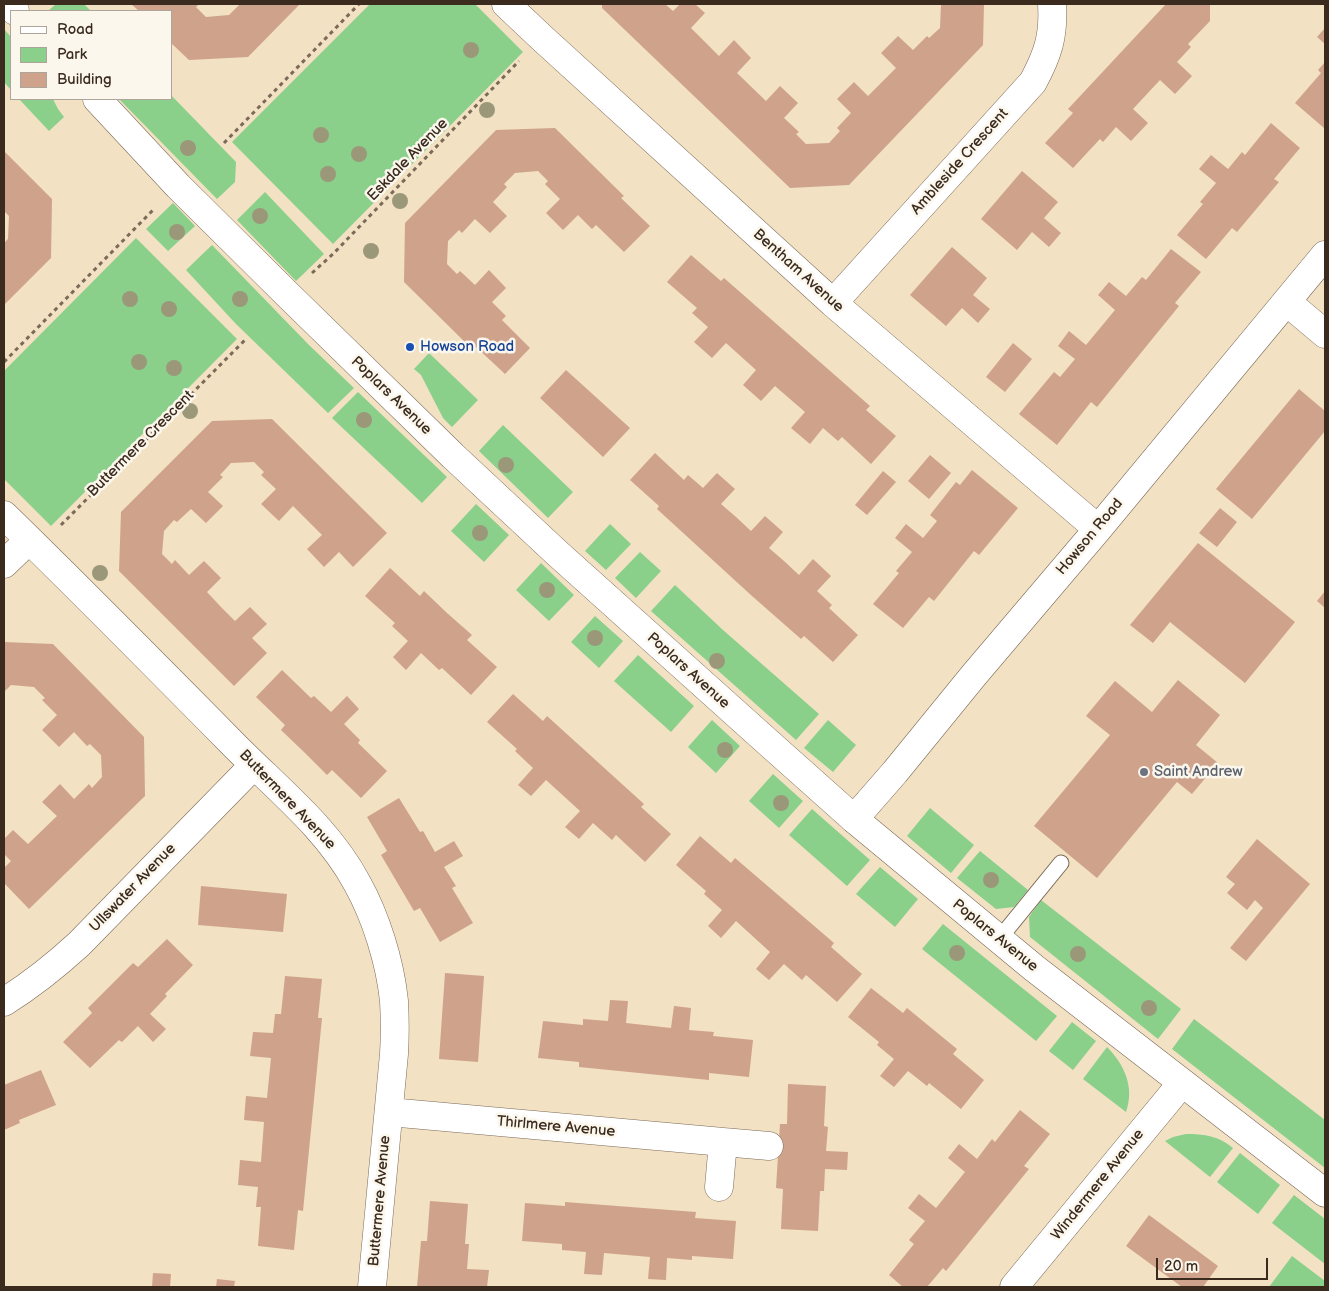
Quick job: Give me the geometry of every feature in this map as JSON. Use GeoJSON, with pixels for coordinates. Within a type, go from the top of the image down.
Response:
{"type":"FeatureCollection","features":[{"type":"Feature","properties":{"kind":"street","name":"Bentham Avenue"},"geometry":{"type":"LineString","coordinates":[[506,4],[833,303],[1098,529]]}},
{"type":"Feature","properties":{"kind":"street","name":"Ambleside Crescent"},"geometry":{"type":"LineString","coordinates":[[833,303],[1033,82],[1044,62],[1050,41],[1053,20],[1052,4]]}},
{"type":"Feature","properties":{"kind":"street","name":"Poplars Avenue"},"geometry":{"type":"LineString","coordinates":[[97,100],[178,186],[453,456],[557,553],[854,819],[1042,974],[1325,1193]]}},
{"type":"Feature","properties":{"kind":"street","name":"Howson Road"},"geometry":{"type":"LineString","coordinates":[[854,819],[1325,255]]}},
{"type":"Feature","properties":{"kind":"street"},"geometry":{"type":"LineString","coordinates":[[1286,302],[1325,334]]}},
{"type":"Feature","properties":{"kind":"street","name":"Buttermere Avenue"},"geometry":{"type":"LineString","coordinates":[[4,515],[302,811],[342,858],[357,882],[370,910],[383,948],[394,1000],[395,1046],[372,1287]]}},
{"type":"Feature","properties":{"kind":"street"},"geometry":{"type":"LineString","coordinates":[[4,564],[33,544]]}},
{"type":"Feature","properties":{"kind":"street","name":"Ullswater Avenue"},"geometry":{"type":"LineString","coordinates":[[4,1002],[24,990],[55,966],[254,765]]}},
{"type":"Feature","properties":{"kind":"street","name":"Windermere Avenue"},"geometry":{"type":"LineString","coordinates":[[1014,1287],[1182,1083]]}},
{"type":"Feature","properties":{"kind":"street","name":"Thirlmere Avenue"},"geometry":{"type":"LineString","coordinates":[[389,1112],[769,1146]]}},
{"type":"Feature","properties":{"kind":"street"},"geometry":{"type":"LineString","coordinates":[[719,1187],[723,1142]]}},
{"type":"Feature","properties":{"kind":"lane"},"geometry":{"type":"LineString","coordinates":[[999,939],[1061,863]]}},
{"type":"Feature","properties":{"kind":"path"},"geometry":{"type":"LineString","coordinates":[[224,142],[360,4]]}},
{"type":"Feature","properties":{"kind":"path","name":"Eskdale Avenue"},"geometry":{"type":"LineString","coordinates":[[288,295],[333,254],[542,38]]}},
{"type":"Feature","properties":{"kind":"path"},"geometry":{"type":"LineString","coordinates":[[4,362],[178,186]]}},
{"type":"Feature","properties":{"kind":"path","name":"Buttermere Crescent"},"geometry":{"type":"LineString","coordinates":[[33,544],[245,340]]}},
{"type":"Feature","properties":{"kind":"green space"},"geometry":{"type":"Polygon","coordinates":[[[56,4],[84,4],[90,10],[49,10],[56,4]]]}},
{"type":"Feature","properties":{"kind":"green space"},"geometry":{"type":"Polygon","coordinates":[[[370,4],[475,4],[523,52],[333,244],[232,142],[370,4]]]}},
{"type":"Feature","properties":{"kind":"green space"},"geometry":{"type":"Polygon","coordinates":[[[4,29],[10,36],[10,89],[4,82],[4,29]]]}},
{"type":"Feature","properties":{"kind":"green space"},"geometry":{"type":"Polygon","coordinates":[[[172,96],[236,162],[235,182],[217,199],[120,100],[172,100],[172,96]]]}},
{"type":"Feature","properties":{"kind":"green space"},"geometry":{"type":"Polygon","coordinates":[[[20,100],[54,100],[64,117],[49,131],[20,100]]]}},
{"type":"Feature","properties":{"kind":"green space"},"geometry":{"type":"Polygon","coordinates":[[[265,192],[324,254],[296,281],[237,220],[265,192]]]}},
{"type":"Feature","properties":{"kind":"green space"},"geometry":{"type":"Polygon","coordinates":[[[173,203],[195,226],[168,251],[146,229],[173,203]]]}},
{"type":"Feature","properties":{"kind":"green space"},"geometry":{"type":"Polygon","coordinates":[[[136,238],[237,339],[51,526],[4,479],[4,371],[136,238]]]}},
{"type":"Feature","properties":{"kind":"green space"},"geometry":{"type":"Polygon","coordinates":[[[212,245],[309,345],[354,388],[328,413],[236,324],[186,270],[212,245]]]}},
{"type":"Feature","properties":{"kind":"green space"},"geometry":{"type":"Polygon","coordinates":[[[429,353],[478,400],[452,427],[443,418],[421,375],[414,369],[429,353]]]}},
{"type":"Feature","properties":{"kind":"green space"},"geometry":{"type":"Polygon","coordinates":[[[358,392],[447,477],[422,503],[332,418],[358,392]]]}},
{"type":"Feature","properties":{"kind":"green space"},"geometry":{"type":"Polygon","coordinates":[[[503,425],[573,492],[548,518],[479,451],[503,425]]]}},
{"type":"Feature","properties":{"kind":"green space"},"geometry":{"type":"Polygon","coordinates":[[[476,504],[509,535],[484,562],[451,531],[476,504]]]}},
{"type":"Feature","properties":{"kind":"green space"},"geometry":{"type":"Polygon","coordinates":[[[610,524],[631,544],[606,570],[585,551],[610,524]]]}},
{"type":"Feature","properties":{"kind":"green space"},"geometry":{"type":"Polygon","coordinates":[[[640,552],[661,571],[636,598],[615,578],[640,552]]]}},
{"type":"Feature","properties":{"kind":"green space"},"geometry":{"type":"Polygon","coordinates":[[[541,563],[574,595],[549,621],[516,590],[541,563]]]}},
{"type":"Feature","properties":{"kind":"green space"},"geometry":{"type":"Polygon","coordinates":[[[675,585],[819,714],[796,740],[651,611],[675,585]]]}},
{"type":"Feature","properties":{"kind":"green space"},"geometry":{"type":"Polygon","coordinates":[[[595,616],[623,641],[599,668],[571,642],[595,616]]]}},
{"type":"Feature","properties":{"kind":"green space"},"geometry":{"type":"Polygon","coordinates":[[[638,655],[694,706],[671,732],[614,681],[638,655]]]}},
{"type":"Feature","properties":{"kind":"green space"},"geometry":{"type":"Polygon","coordinates":[[[712,720],[740,746],[716,773],[688,747],[712,720]]]}},
{"type":"Feature","properties":{"kind":"green space"},"geometry":{"type":"Polygon","coordinates":[[[828,720],[856,745],[833,772],[804,748],[828,720]]]}},
{"type":"Feature","properties":{"kind":"green space"},"geometry":{"type":"Polygon","coordinates":[[[773,774],[803,801],[779,828],[749,801],[773,774]]]}},
{"type":"Feature","properties":{"kind":"green space"},"geometry":{"type":"Polygon","coordinates":[[[930,808],[974,845],[951,873],[907,836],[930,808]]]}},
{"type":"Feature","properties":{"kind":"green space"},"geometry":{"type":"Polygon","coordinates":[[[812,809],[870,860],[847,886],[789,835],[812,809]]]}},
{"type":"Feature","properties":{"kind":"green space"},"geometry":{"type":"Polygon","coordinates":[[[980,851],[1028,890],[1014,907],[996,909],[957,878],[980,851]]]}},
{"type":"Feature","properties":{"kind":"green space"},"geometry":{"type":"Polygon","coordinates":[[[880,867],[918,899],[895,927],[856,894],[880,867]]]}},
{"type":"Feature","properties":{"kind":"green space"},"geometry":{"type":"Polygon","coordinates":[[[1041,900],[1181,1009],[1158,1039],[1030,937],[1029,917],[1041,900]]]}},
{"type":"Feature","properties":{"kind":"green space"},"geometry":{"type":"Polygon","coordinates":[[[943,924],[1057,1016],[1036,1041],[922,949],[943,924]]]}},
{"type":"Feature","properties":{"kind":"green space"},"geometry":{"type":"Polygon","coordinates":[[[1194,1019],[1325,1120],[1325,1168],[1172,1049],[1194,1019]]]}},
{"type":"Feature","properties":{"kind":"green space"},"geometry":{"type":"Polygon","coordinates":[[[1072,1022],[1096,1041],[1073,1070],[1049,1051],[1072,1022]]]}},
{"type":"Feature","properties":{"kind":"green space"},"geometry":{"type":"Polygon","coordinates":[[[1107,1047],[1123,1068],[1126,1076],[1129,1094],[1126,1112],[1083,1079],[1107,1047]]]}},
{"type":"Feature","properties":{"kind":"green space"},"geometry":{"type":"Polygon","coordinates":[[[1186,1134],[1211,1136],[1233,1148],[1210,1177],[1165,1141],[1186,1134]]]}},
{"type":"Feature","properties":{"kind":"green space"},"geometry":{"type":"Polygon","coordinates":[[[1240,1153],[1280,1185],[1258,1214],[1217,1182],[1240,1153]]]}},
{"type":"Feature","properties":{"kind":"green space"},"geometry":{"type":"Polygon","coordinates":[[[1294,1195],[1325,1219],[1325,1264],[1272,1223],[1294,1195]]]}},
{"type":"Feature","properties":{"kind":"green space"},"geometry":{"type":"Polygon","coordinates":[[[1292,1256],[1325,1281],[1325,1287],[1269,1287],[1292,1256]]]}},
{"type":"Feature","properties":{"kind":"building"},"geometry":{"type":"Polygon","coordinates":[[[131,4],[199,4],[196,7],[206,17],[229,15],[240,4],[300,4],[248,57],[189,60],[172,44],[172,10],[138,10],[131,4]]]}},
{"type":"Feature","properties":{"kind":"building"},"geometry":{"type":"Polygon","coordinates":[[[602,4],[665,4],[673,11],[680,4],[695,4],[705,13],[691,28],[719,56],[734,40],[751,58],[737,73],[766,101],[780,86],[798,103],[784,118],[799,132],[796,134],[806,144],[829,143],[840,131],[837,128],[851,113],[837,99],[854,82],[868,96],[896,68],[881,53],[898,36],[913,50],[927,36],[929,38],[940,28],[941,4],[984,4],[983,45],[849,185],[790,188],[602,8],[602,4]]]}},
{"type":"Feature","properties":{"kind":"building"},"geometry":{"type":"Polygon","coordinates":[[[1166,4],[1210,4],[1210,21],[1188,44],[1191,47],[1177,62],[1192,76],[1175,94],[1160,80],[1133,109],[1148,123],[1131,141],[1116,127],[1103,142],[1100,139],[1073,168],[1045,143],[1073,113],[1068,109],[1166,4]]]}},
{"type":"Feature","properties":{"kind":"building"},"geometry":{"type":"Polygon","coordinates":[[[1325,28],[1325,44],[1317,37],[1325,28]]]}},
{"type":"Feature","properties":{"kind":"building"},"geometry":{"type":"Polygon","coordinates":[[[1325,62],[1324,128],[1295,103],[1321,73],[1318,70],[1325,62]]]}},
{"type":"Feature","properties":{"kind":"building"},"geometry":{"type":"Polygon","coordinates":[[[1271,123],[1300,148],[1274,179],[1279,182],[1237,232],[1232,228],[1206,259],[1177,235],[1203,204],[1200,202],[1216,183],[1199,169],[1211,155],[1228,169],[1242,152],[1245,155],[1271,123]]]}},
{"type":"Feature","properties":{"kind":"building"},"geometry":{"type":"Polygon","coordinates":[[[555,128],[624,196],[621,198],[650,226],[624,252],[596,225],[592,229],[578,215],[563,230],[546,213],[560,199],[545,184],[548,181],[538,171],[515,173],[504,184],[507,187],[493,202],[507,216],[490,233],[475,219],[462,233],[459,230],[448,241],[447,264],[457,274],[460,271],[475,285],[489,270],[506,288],[492,302],[506,316],[502,320],[530,348],[505,374],[476,347],[473,350],[404,282],[405,223],[496,130],[555,128]]]}},
{"type":"Feature","properties":{"kind":"building"},"geometry":{"type":"Polygon","coordinates":[[[4,151],[52,199],[51,258],[4,305],[4,243],[8,239],[9,216],[4,211],[4,151]]]}},
{"type":"Feature","properties":{"kind":"building"},"geometry":{"type":"Polygon","coordinates":[[[1022,171],[1058,202],[1044,218],[1061,233],[1049,247],[1032,232],[1017,250],[981,219],[1022,171]]]}},
{"type":"Feature","properties":{"kind":"building"},"geometry":{"type":"Polygon","coordinates":[[[952,247],[987,278],[973,295],[990,309],[978,323],[962,308],[946,326],[910,295],[952,247]]]}},
{"type":"Feature","properties":{"kind":"building"},"geometry":{"type":"Polygon","coordinates":[[[1171,249],[1201,272],[1175,303],[1179,306],[1097,407],[1091,402],[1057,445],[1019,414],[1054,372],[1060,377],[1075,359],[1058,346],[1069,331],[1086,345],[1115,310],[1098,295],[1109,282],[1126,296],[1142,277],[1146,280],[1171,249]]]}},
{"type":"Feature","properties":{"kind":"building"},"geometry":{"type":"Polygon","coordinates":[[[691,255],[721,281],[724,278],[870,406],[866,410],[896,436],[871,464],[842,437],[838,441],[823,428],[810,444],[791,428],[805,412],[775,386],[761,401],[743,385],[756,370],[726,343],[712,358],[694,342],[708,327],[692,313],[697,308],[667,282],[691,255]]]}},
{"type":"Feature","properties":{"kind":"building"},"geometry":{"type":"Polygon","coordinates":[[[1013,343],[1032,359],[1005,392],[986,377],[1013,343]]]}},
{"type":"Feature","properties":{"kind":"building"},"geometry":{"type":"Polygon","coordinates":[[[566,370],[630,428],[603,457],[540,398],[566,370]]]}},
{"type":"Feature","properties":{"kind":"building"},"geometry":{"type":"Polygon","coordinates":[[[1299,389],[1325,411],[1325,431],[1252,519],[1216,489],[1299,389]]]}},
{"type":"Feature","properties":{"kind":"building"},"geometry":{"type":"Polygon","coordinates":[[[272,419],[387,533],[353,567],[339,552],[324,567],[307,549],[322,535],[293,506],[279,521],[261,504],[276,489],[261,475],[264,472],[254,462],[231,463],[220,475],[223,477],[208,492],[223,506],[206,523],[191,509],[177,522],[174,520],[164,531],[162,554],[172,564],[175,560],[189,575],[204,561],[221,578],[207,592],[235,621],[250,607],[267,624],[252,638],[267,653],[234,686],[119,571],[121,512],[212,421],[272,419]]]}},
{"type":"Feature","properties":{"kind":"building"},"geometry":{"type":"Polygon","coordinates":[[[655,453],[684,480],[688,475],[703,488],[717,473],[735,489],[721,504],[751,531],[765,516],[783,532],[769,548],[799,575],[813,559],[831,576],[817,591],[832,605],[829,608],[858,635],[833,662],[804,636],[801,639],[752,596],[657,509],[659,506],[630,480],[655,453]]]}},
{"type":"Feature","properties":{"kind":"building"},"geometry":{"type":"Polygon","coordinates":[[[930,455],[951,473],[929,499],[908,481],[930,455]]]}},
{"type":"Feature","properties":{"kind":"building"},"geometry":{"type":"Polygon","coordinates":[[[972,470],[1018,508],[979,555],[974,551],[934,601],[929,597],[903,628],[873,604],[899,573],[896,571],[912,552],[895,538],[906,524],[923,538],[937,521],[930,515],[956,482],[960,485],[972,470]]]}},
{"type":"Feature","properties":{"kind":"building"},"geometry":{"type":"Polygon","coordinates":[[[883,471],[896,482],[867,515],[855,505],[883,471]]]}},
{"type":"Feature","properties":{"kind":"building"},"geometry":{"type":"Polygon","coordinates":[[[1220,508],[1237,522],[1217,547],[1199,533],[1220,508]]]}},
{"type":"Feature","properties":{"kind":"building"},"geometry":{"type":"Polygon","coordinates":[[[1198,543],[1295,622],[1245,683],[1170,622],[1153,643],[1130,625],[1198,543]]]}},
{"type":"Feature","properties":{"kind":"building"},"geometry":{"type":"Polygon","coordinates":[[[390,568],[420,596],[424,591],[472,635],[467,640],[497,667],[471,695],[442,668],[439,670],[421,653],[406,670],[393,657],[408,641],[392,626],[395,623],[365,596],[390,568]]]}},
{"type":"Feature","properties":{"kind":"building"},"geometry":{"type":"Polygon","coordinates":[[[1325,591],[1325,608],[1317,601],[1325,591]]]}},
{"type":"Feature","properties":{"kind":"building"},"geometry":{"type":"Polygon","coordinates":[[[4,642],[53,644],[144,737],[145,796],[29,909],[4,883],[4,868],[11,861],[4,854],[4,839],[13,830],[28,844],[57,816],[42,802],[60,784],[74,799],[89,784],[92,788],[102,777],[101,755],[90,744],[87,746],[74,732],[59,747],[42,730],[57,715],[42,700],[45,698],[34,687],[11,685],[4,692],[4,642]]]}},
{"type":"Feature","properties":{"kind":"building"},"geometry":{"type":"Polygon","coordinates":[[[282,670],[311,698],[314,696],[331,712],[347,696],[359,709],[344,724],[360,740],[358,743],[387,771],[361,798],[332,770],[327,775],[281,730],[285,725],[256,697],[282,670]]]}},
{"type":"Feature","properties":{"kind":"building","name":"Saint Andrew"},"geometry":{"type":"Polygon","coordinates":[[[1178,680],[1220,715],[1196,745],[1218,763],[1192,794],[1177,782],[1097,878],[1034,826],[1110,735],[1086,716],[1115,681],[1152,712],[1178,680]]]}},
{"type":"Feature","properties":{"kind":"building"},"geometry":{"type":"Polygon","coordinates":[[[513,694],[543,721],[547,716],[644,804],[641,807],[671,834],[645,862],[616,835],[612,840],[593,823],[579,839],[565,827],[580,811],[546,780],[531,796],[518,785],[533,768],[515,751],[517,749],[487,722],[513,694]]]}},
{"type":"Feature","properties":{"kind":"building"},"geometry":{"type":"Polygon","coordinates":[[[399,798],[420,832],[423,831],[435,852],[454,841],[463,856],[444,867],[456,886],[452,888],[473,923],[440,942],[420,908],[414,911],[381,855],[387,851],[367,817],[399,798]]]}},
{"type":"Feature","properties":{"kind":"building"},"geometry":{"type":"Polygon","coordinates":[[[700,836],[731,863],[735,858],[834,943],[831,947],[862,974],[837,1002],[806,975],[802,980],[784,964],[769,980],[756,969],[770,952],[736,921],[721,938],[708,926],[722,910],[704,894],[706,891],[676,865],[700,836]]]}},
{"type":"Feature","properties":{"kind":"building"},"geometry":{"type":"Polygon","coordinates":[[[1257,839],[1310,884],[1246,961],[1230,948],[1263,908],[1255,900],[1247,910],[1227,893],[1235,884],[1226,877],[1257,839]]]}},
{"type":"Feature","properties":{"kind":"building"},"geometry":{"type":"Polygon","coordinates":[[[201,886],[287,894],[283,932],[198,925],[201,886]]]}},
{"type":"Feature","properties":{"kind":"building"},"geometry":{"type":"Polygon","coordinates":[[[167,939],[193,965],[165,994],[167,996],[150,1014],[166,1029],[153,1042],[138,1026],[122,1042],[119,1040],[90,1068],[63,1042],[92,1013],[88,1008],[133,963],[138,967],[167,939]]]}},
{"type":"Feature","properties":{"kind":"building"},"geometry":{"type":"Polygon","coordinates":[[[445,973],[484,976],[478,1062],[439,1059],[445,973]]]}},
{"type":"Feature","properties":{"kind":"building"},"geometry":{"type":"Polygon","coordinates":[[[285,976],[322,979],[318,1018],[322,1018],[303,1211],[298,1210],[294,1250],[258,1246],[261,1207],[256,1207],[258,1187],[238,1185],[240,1160],[261,1162],[264,1122],[244,1120],[246,1096],[267,1098],[271,1058],[250,1056],[253,1032],[273,1033],[275,1014],[281,1014],[285,976]]]}},
{"type":"Feature","properties":{"kind":"building"},"geometry":{"type":"Polygon","coordinates":[[[871,988],[903,1013],[907,1008],[957,1049],[953,1054],[984,1080],[961,1109],[929,1083],[927,1086],[908,1071],[894,1087],[880,1076],[894,1059],[877,1045],[879,1042],[848,1017],[871,988]]]}},
{"type":"Feature","properties":{"kind":"building"},"geometry":{"type":"Polygon","coordinates":[[[610,1000],[628,1001],[626,1023],[671,1028],[674,1006],[691,1008],[689,1030],[714,1032],[713,1036],[753,1040],[749,1077],[709,1073],[709,1080],[579,1067],[579,1062],[538,1058],[543,1021],[583,1025],[583,1019],[608,1021],[610,1000]]]}},
{"type":"Feature","properties":{"kind":"building"},"geometry":{"type":"Polygon","coordinates":[[[41,1070],[56,1105],[19,1120],[20,1123],[4,1130],[4,1085],[41,1070]]]}},
{"type":"Feature","properties":{"kind":"building"},"geometry":{"type":"Polygon","coordinates":[[[788,1084],[826,1086],[824,1126],[828,1127],[826,1151],[848,1152],[847,1170],[825,1169],[824,1191],[820,1191],[818,1231],[781,1229],[783,1189],[776,1188],[780,1124],[787,1124],[788,1084]]]}},
{"type":"Feature","properties":{"kind":"building"},"geometry":{"type":"Polygon","coordinates":[[[1020,1110],[1050,1134],[1024,1166],[1029,1169],[946,1271],[943,1268],[927,1287],[903,1287],[889,1275],[914,1244],[909,1240],[925,1221],[908,1208],[919,1194],[936,1208],[965,1172],[948,1158],[959,1144],[977,1159],[992,1139],[995,1142],[1020,1110]]]}},
{"type":"Feature","properties":{"kind":"building"},"geometry":{"type":"Polygon","coordinates":[[[430,1201],[468,1204],[465,1244],[469,1244],[467,1269],[489,1270],[487,1287],[417,1287],[421,1241],[427,1241],[430,1201]]]}},
{"type":"Feature","properties":{"kind":"building"},"geometry":{"type":"Polygon","coordinates":[[[565,1202],[696,1212],[695,1218],[736,1221],[733,1259],[692,1256],[692,1260],[667,1258],[666,1280],[648,1279],[650,1257],[604,1253],[602,1275],[584,1274],[586,1252],[562,1250],[562,1244],[522,1241],[525,1203],[565,1206],[565,1202]]]}},
{"type":"Feature","properties":{"kind":"building"},"geometry":{"type":"Polygon","coordinates":[[[1149,1215],[1218,1266],[1203,1287],[1182,1287],[1126,1246],[1149,1215]]]}},
{"type":"Feature","properties":{"kind":"building"},"geometry":{"type":"Polygon","coordinates":[[[153,1273],[171,1274],[170,1287],[152,1287],[153,1273]]]}},
{"type":"Feature","properties":{"kind":"building"},"geometry":{"type":"Polygon","coordinates":[[[217,1279],[235,1281],[234,1287],[216,1287],[217,1279]]]}},
{"type":"Feature","properties":{"kind":"place","name":"Howson Road"},"geometry":{"type":"Point","coordinates":[410,347]}},
{"type":"Feature","properties":{"kind":"place","name":"Saint Andrew"},"geometry":{"type":"Point","coordinates":[1144,772]}}]}
